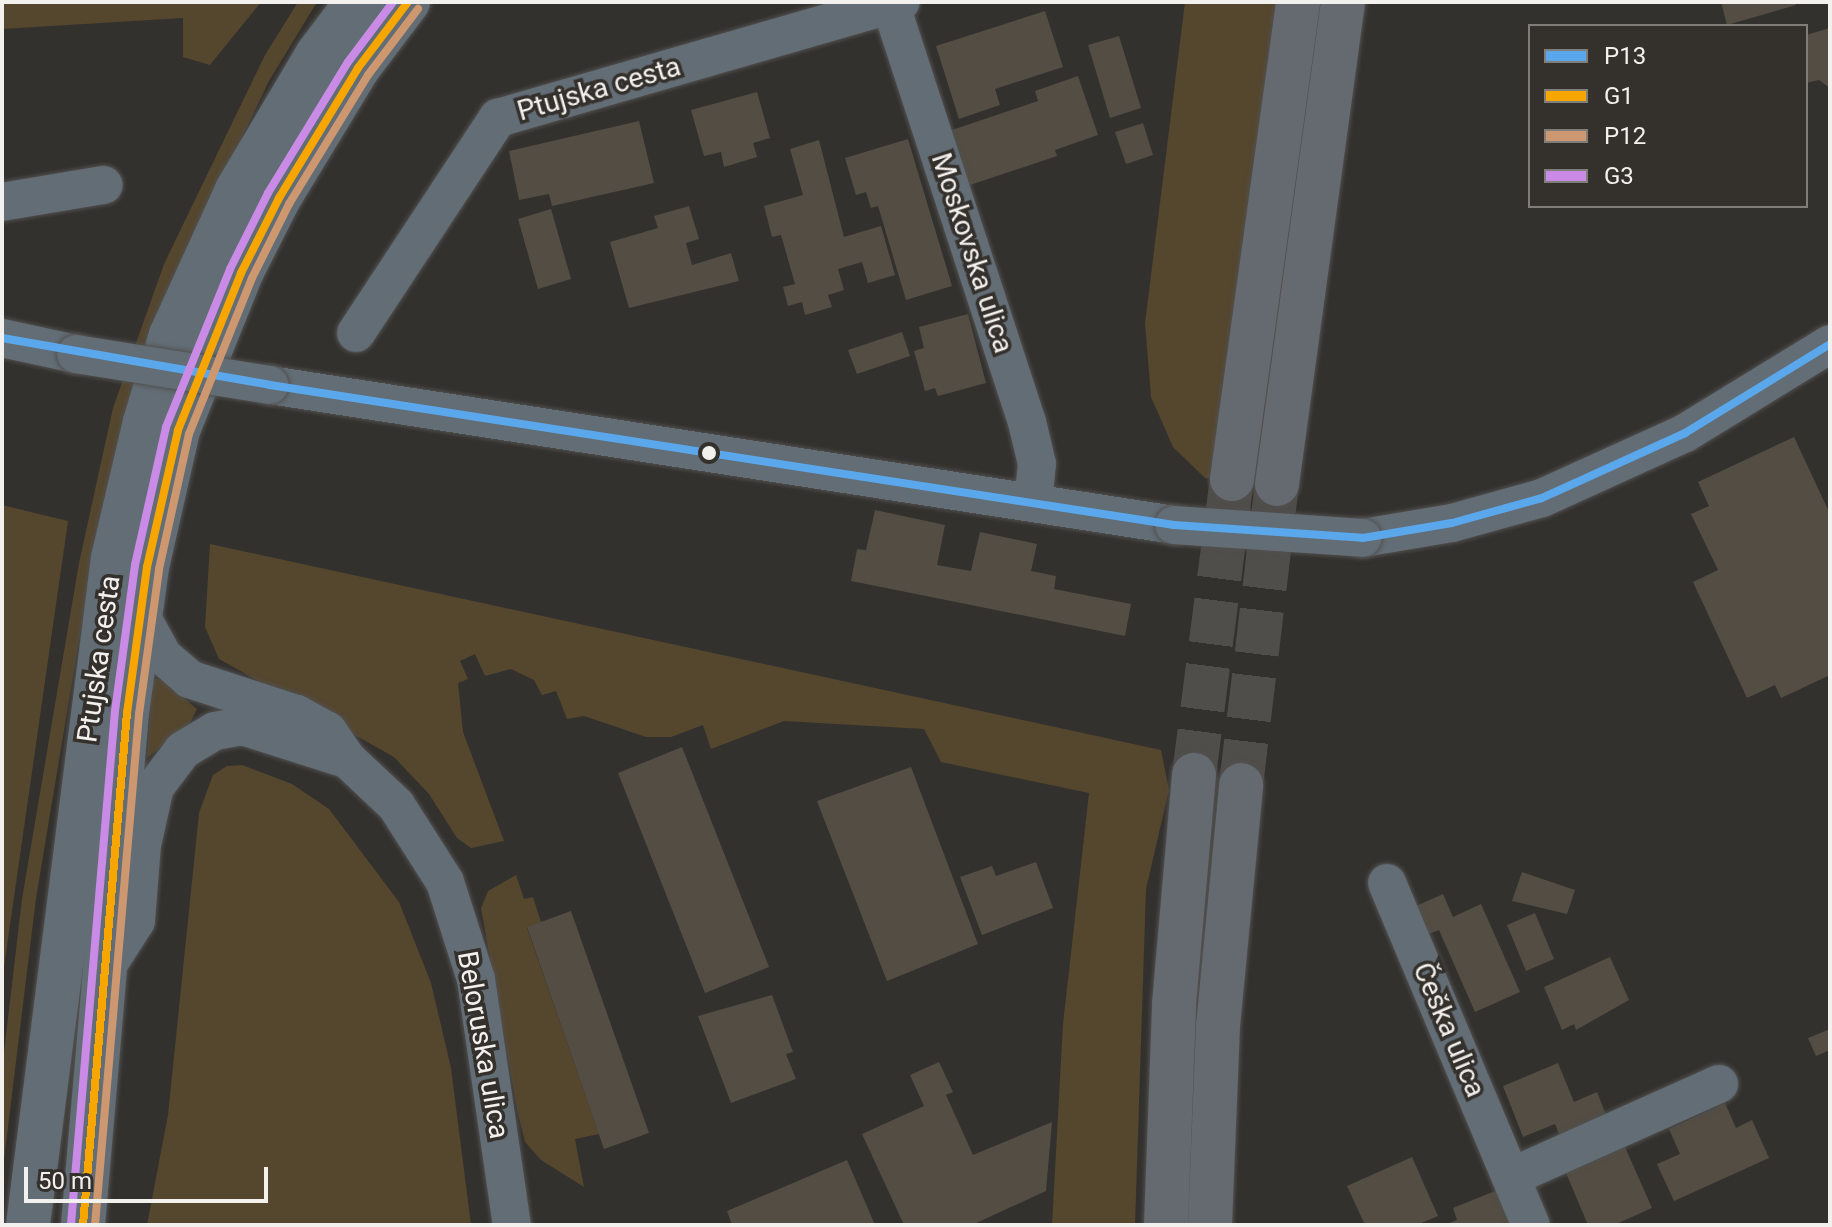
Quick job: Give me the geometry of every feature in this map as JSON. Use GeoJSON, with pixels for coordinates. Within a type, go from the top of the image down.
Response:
{"type":"FeatureCollection","features":[{"type":"Feature","properties":{"kind":"highway"},"geometry":{"type":"LineString","coordinates":[[1232,479],[1298,2]]}},
{"type":"Feature","properties":{"kind":"highway"},"geometry":{"type":"LineString","coordinates":[[1277,484],[1343,2]]}},
{"type":"Feature","properties":{"kind":"highway"},"geometry":{"type":"LineString","coordinates":[[1166,1225],[1174,1004],[1194,775]]}},
{"type":"Feature","properties":{"kind":"highway"},"geometry":{"type":"LineString","coordinates":[[1210,1225],[1218,1026],[1241,785]]}},
{"type":"Feature","properties":{"kind":"main road","name":"Ptujska cesta"},"geometry":{"type":"LineString","coordinates":[[28,1225],[111,573],[145,422],[171,335],[231,202],[317,55],[357,2]]}},
{"type":"Feature","properties":{"kind":"main road","name":"Ptujska cesta"},"geometry":{"type":"LineString","coordinates":[[83,1225],[139,612],[178,430],[241,273],[321,124],[408,2]]}},
{"type":"Feature","properties":{"kind":"street","name":"Ptujska cesta"},"geometry":{"type":"LineString","coordinates":[[356,333],[498,118],[896,4]]}},
{"type":"Feature","properties":{"kind":"street","name":"Moskovska ulica"},"geometry":{"type":"LineString","coordinates":[[896,4],[1027,422],[1037,464],[1033,503]]}},
{"type":"Feature","properties":{"kind":"street"},"geometry":{"type":"LineString","coordinates":[[2,202],[104,185]]}},
{"type":"Feature","properties":{"kind":"street"},"geometry":{"type":"LineString","coordinates":[[2,338],[76,354],[270,385],[1174,525],[1363,538],[1452,523],[1542,498],[1685,433],[1830,344]]}},
{"type":"Feature","properties":{"kind":"street","name":"Ptujska cesta"},"geometry":{"type":"LineString","coordinates":[[139,612],[163,656],[189,679],[297,714],[328,731],[347,759]]}},
{"type":"Feature","properties":{"kind":"street","name":"Ptujska cesta"},"geometry":{"type":"LineString","coordinates":[[109,963],[136,921],[142,845],[155,787],[183,750],[215,731],[242,726],[347,759]]}},
{"type":"Feature","properties":{"kind":"street","name":"Beloruska ulica"},"geometry":{"type":"LineString","coordinates":[[347,759],[396,805],[445,882],[476,979],[512,1225]]}},
{"type":"Feature","properties":{"kind":"street","name":"Češka ulica"},"geometry":{"type":"LineString","coordinates":[[1387,883],[1531,1225]]}},
{"type":"Feature","properties":{"kind":"street"},"geometry":{"type":"LineString","coordinates":[[1511,1177],[1719,1084]]}},
{"type":"Feature","properties":{"kind":"shaded area"},"geometry":{"type":"Polygon","coordinates":[[[2,2],[261,2],[210,65],[183,57],[183,18],[2,29],[2,2]]]}},
{"type":"Feature","properties":{"kind":"shaded area"},"geometry":{"type":"Polygon","coordinates":[[[298,2],[317,2],[269,81],[199,227],[92,563],[36,898],[2,1176],[2,1069],[22,899],[79,563],[113,408],[164,264],[265,55],[298,2]]]}},
{"type":"Feature","properties":{"kind":"shaded area"},"geometry":{"type":"Polygon","coordinates":[[[1185,2],[1283,2],[1221,480],[1205,478],[1173,447],[1151,397],[1145,323],[1185,2]]]}},
{"type":"Feature","properties":{"kind":"shaded area"},"geometry":{"type":"Polygon","coordinates":[[[2,505],[68,521],[2,981],[2,505]]]}},
{"type":"Feature","properties":{"kind":"shaded area"},"geometry":{"type":"Polygon","coordinates":[[[210,544],[1161,750],[1169,790],[1146,889],[1135,1225],[1052,1225],[1063,1024],[1089,793],[941,762],[924,729],[784,721],[711,749],[703,725],[671,737],[646,737],[584,716],[567,719],[556,691],[542,695],[534,680],[511,669],[485,676],[475,654],[460,661],[468,679],[458,683],[463,732],[504,841],[471,848],[457,838],[429,794],[394,757],[219,659],[205,627],[210,544]]]}},
{"type":"Feature","properties":{"kind":"shaded area"},"geometry":{"type":"Polygon","coordinates":[[[152,678],[163,680],[197,709],[190,723],[147,758],[152,678]]]}},
{"type":"Feature","properties":{"kind":"shaded area"},"geometry":{"type":"Polygon","coordinates":[[[242,765],[292,784],[329,809],[399,902],[431,983],[451,1068],[471,1225],[147,1225],[168,1115],[199,813],[213,775],[227,766],[242,765]]]}},
{"type":"Feature","properties":{"kind":"shaded area"},"geometry":{"type":"Polygon","coordinates":[[[516,875],[524,899],[533,897],[541,922],[527,928],[599,1134],[575,1139],[584,1187],[541,1160],[525,1142],[518,1114],[481,908],[488,891],[516,875]]]}},
{"type":"Feature","properties":{"kind":"building"},"geometry":{"type":"Polygon","coordinates":[[[1721,2],[1795,2],[1796,5],[1730,24],[1727,24],[1721,2]]]}},
{"type":"Feature","properties":{"kind":"building"},"geometry":{"type":"Polygon","coordinates":[[[1045,11],[1063,67],[995,89],[1000,105],[959,119],[936,46],[1045,11]]]}},
{"type":"Feature","properties":{"kind":"building"},"geometry":{"type":"Polygon","coordinates":[[[1830,28],[1830,88],[1819,80],[1808,83],[1808,34],[1830,28]]]}},
{"type":"Feature","properties":{"kind":"building"},"geometry":{"type":"Polygon","coordinates":[[[1119,36],[1141,108],[1110,118],[1088,45],[1119,36]]]}},
{"type":"Feature","properties":{"kind":"building"},"geometry":{"type":"Polygon","coordinates":[[[1078,76],[1098,135],[1055,150],[1057,156],[964,187],[946,132],[1038,101],[1035,91],[1078,76]]]}},
{"type":"Feature","properties":{"kind":"building"},"geometry":{"type":"Polygon","coordinates":[[[757,92],[770,138],[753,143],[757,157],[724,167],[721,152],[704,156],[691,110],[757,92]]]}},
{"type":"Feature","properties":{"kind":"building"},"geometry":{"type":"Polygon","coordinates":[[[639,121],[654,183],[552,206],[549,194],[519,200],[509,151],[639,121]]]}},
{"type":"Feature","properties":{"kind":"building"},"geometry":{"type":"Polygon","coordinates":[[[1143,123],[1153,155],[1126,164],[1115,132],[1143,123]]]}},
{"type":"Feature","properties":{"kind":"building"},"geometry":{"type":"Polygon","coordinates":[[[908,139],[952,286],[906,300],[878,206],[871,208],[866,192],[856,195],[845,158],[908,139]]]}},
{"type":"Feature","properties":{"kind":"building"},"geometry":{"type":"Polygon","coordinates":[[[819,140],[844,237],[881,226],[895,275],[868,283],[862,262],[838,269],[844,290],[828,295],[832,307],[805,315],[802,302],[788,306],[783,287],[795,284],[781,235],[772,237],[764,206],[803,195],[790,149],[819,140]]]}},
{"type":"Feature","properties":{"kind":"building"},"geometry":{"type":"Polygon","coordinates":[[[689,206],[699,239],[686,243],[692,265],[731,253],[739,281],[629,308],[610,242],[658,228],[654,216],[689,206]]]}},
{"type":"Feature","properties":{"kind":"building"},"geometry":{"type":"Polygon","coordinates":[[[551,209],[571,279],[538,289],[518,219],[551,209]]]}},
{"type":"Feature","properties":{"kind":"building"},"geometry":{"type":"Polygon","coordinates":[[[968,314],[986,383],[938,396],[935,388],[925,391],[914,351],[924,348],[919,327],[968,314]]]}},
{"type":"Feature","properties":{"kind":"building"},"geometry":{"type":"Polygon","coordinates":[[[902,332],[910,356],[857,374],[848,350],[902,332]]]}},
{"type":"Feature","properties":{"kind":"building"},"geometry":{"type":"Polygon","coordinates":[[[1794,437],[1830,514],[1830,675],[1781,698],[1775,685],[1747,698],[1693,582],[1718,570],[1691,514],[1709,506],[1698,482],[1794,437]]]}},
{"type":"Feature","properties":{"kind":"building"},"geometry":{"type":"Polygon","coordinates":[[[875,510],[945,525],[937,565],[971,571],[980,532],[1037,544],[1031,571],[1056,576],[1054,589],[1131,604],[1125,636],[851,581],[857,549],[866,550],[875,510]]]}},
{"type":"Feature","properties":{"kind":"building"},"geometry":{"type":"Polygon","coordinates":[[[682,747],[769,967],[705,993],[618,773],[682,747]]]}},
{"type":"Feature","properties":{"kind":"building"},"geometry":{"type":"Polygon","coordinates":[[[911,767],[978,944],[887,981],[817,801],[911,767]]]}},
{"type":"Feature","properties":{"kind":"building"},"geometry":{"type":"Polygon","coordinates":[[[1036,862],[1053,908],[982,935],[960,877],[992,866],[996,876],[1036,862]]]}},
{"type":"Feature","properties":{"kind":"building"},"geometry":{"type":"Polygon","coordinates":[[[1522,872],[1575,890],[1567,914],[1512,901],[1522,872]]]}},
{"type":"Feature","properties":{"kind":"building"},"geometry":{"type":"Polygon","coordinates":[[[1443,894],[1453,917],[1481,904],[1520,992],[1475,1012],[1439,930],[1429,934],[1416,906],[1443,894]]]}},
{"type":"Feature","properties":{"kind":"building"},"geometry":{"type":"Polygon","coordinates":[[[571,911],[649,1133],[604,1149],[527,927],[571,911]]]}},
{"type":"Feature","properties":{"kind":"building"},"geometry":{"type":"Polygon","coordinates":[[[1535,913],[1554,959],[1526,971],[1507,925],[1535,913]]]}},
{"type":"Feature","properties":{"kind":"building"},"geometry":{"type":"Polygon","coordinates":[[[1610,957],[1629,1000],[1576,1030],[1574,1024],[1562,1030],[1544,987],[1610,957]]]}},
{"type":"Feature","properties":{"kind":"building"},"geometry":{"type":"Polygon","coordinates":[[[772,995],[793,1052],[786,1054],[796,1079],[731,1103],[698,1016],[772,995]]]}},
{"type":"Feature","properties":{"kind":"building"},"geometry":{"type":"Polygon","coordinates":[[[1830,1029],[1830,1050],[1816,1056],[1808,1038],[1830,1029]]]}},
{"type":"Feature","properties":{"kind":"building"},"geometry":{"type":"Polygon","coordinates":[[[939,1062],[953,1092],[946,1095],[973,1155],[1052,1122],[1046,1191],[972,1225],[904,1225],[862,1134],[924,1106],[910,1075],[939,1062]]]}},
{"type":"Feature","properties":{"kind":"building"},"geometry":{"type":"Polygon","coordinates":[[[1558,1063],[1574,1102],[1597,1092],[1609,1122],[1562,1141],[1555,1124],[1523,1137],[1503,1086],[1558,1063]]]}},
{"type":"Feature","properties":{"kind":"building"},"geometry":{"type":"Polygon","coordinates":[[[1725,1103],[1736,1128],[1752,1120],[1769,1158],[1674,1201],[1657,1164],[1680,1154],[1669,1129],[1725,1103]]]}},
{"type":"Feature","properties":{"kind":"building"},"geometry":{"type":"Polygon","coordinates":[[[1625,1147],[1652,1208],[1614,1225],[1588,1225],[1566,1173],[1625,1147]]]}},
{"type":"Feature","properties":{"kind":"building"},"geometry":{"type":"Polygon","coordinates":[[[1412,1157],[1438,1216],[1417,1225],[1365,1225],[1347,1186],[1412,1157]]]}},
{"type":"Feature","properties":{"kind":"building"},"geometry":{"type":"Polygon","coordinates":[[[847,1160],[875,1225],[732,1225],[727,1211],[847,1160]]]}},
{"type":"Feature","properties":{"kind":"building"},"geometry":{"type":"Polygon","coordinates":[[[1500,1189],[1514,1225],[1444,1225],[1457,1220],[1453,1208],[1500,1189]]]}},
{"type":"Feature","properties":{"kind":"tunnel"},"geometry":{"type":"LineString","coordinates":[[1194,775],[1232,479]]}},
{"type":"Feature","properties":{"kind":"tunnel"},"geometry":{"type":"LineString","coordinates":[[1241,785],[1277,484]]}},
{"type":"Feature","properties":{"kind":"transit line","name":"G3"},"geometry":{"type":"LineString","coordinates":[[71,1224],[115,711],[135,565],[166,427],[230,269],[268,193],[348,62],[393,2]]}},
{"type":"Feature","properties":{"kind":"transit line","name":"G1"},"geometry":{"type":"LineString","coordinates":[[83,1225],[127,713],[147,567],[178,430],[241,273],[279,198],[358,68],[408,2]]}},
{"type":"Feature","properties":{"kind":"transit line","name":"P12"},"geometry":{"type":"LineString","coordinates":[[95,1225],[139,714],[159,569],[189,434],[252,278],[289,204],[368,75],[418,9]]}},
{"type":"Feature","properties":{"kind":"transit line","name":"P13"},"geometry":{"type":"LineString","coordinates":[[2,338],[270,385],[1174,525],[1363,538],[1452,523],[1542,498],[1685,433],[1830,344]]}}]}
